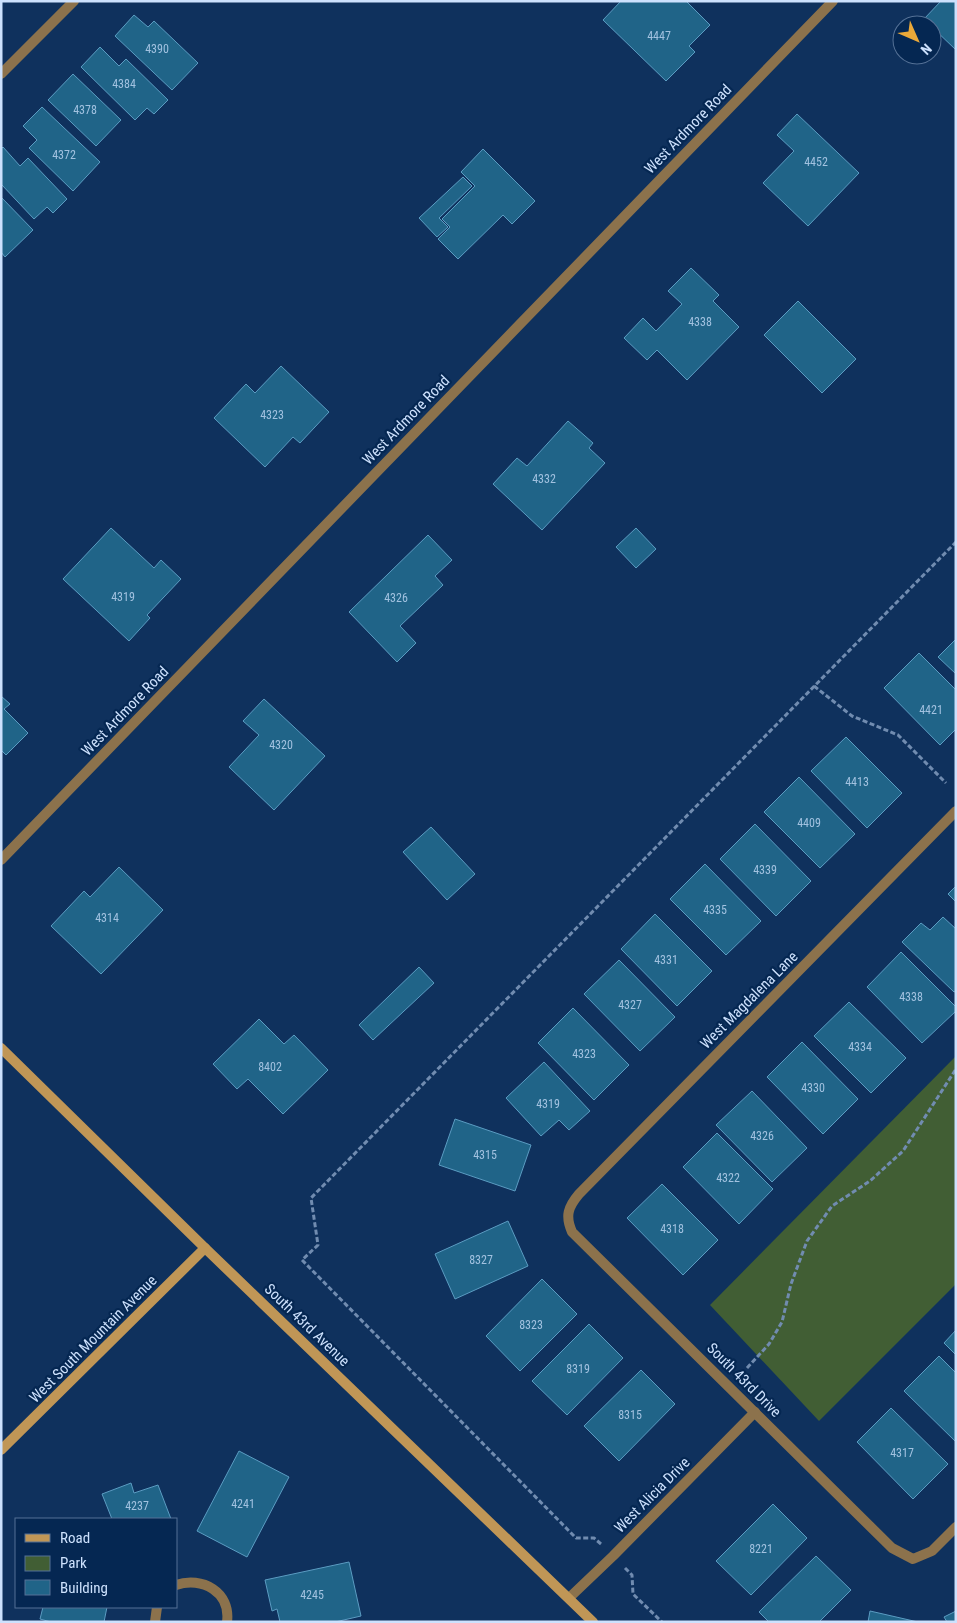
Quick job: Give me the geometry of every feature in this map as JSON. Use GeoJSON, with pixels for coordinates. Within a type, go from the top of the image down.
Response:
{"type":"FeatureCollection","features":[{"type":"Feature","properties":{"kind":"street"},"geometry":{"type":"LineString","coordinates":[[1,74],[74,1]]}},
{"type":"Feature","properties":{"kind":"street","name":"West Ardmore Road"},"geometry":{"type":"LineString","coordinates":[[1,860],[833,1]]}},
{"type":"Feature","properties":{"kind":"street","name":"West Magdalena Lane"},"geometry":{"type":"LineString","coordinates":[[568,1212],[572,1202],[579,1194],[956,811]]}},
{"type":"Feature","properties":{"kind":"street","name":"South 43rd Avenue"},"geometry":{"type":"LineString","coordinates":[[1,1048],[205,1248],[593,1622]]}},
{"type":"Feature","properties":{"kind":"street","name":"South 43rd Drive"},"geometry":{"type":"LineString","coordinates":[[568,1212],[568,1222],[572,1232],[892,1548],[912,1559],[932,1551],[956,1527]]}},
{"type":"Feature","properties":{"kind":"street","name":"West South Mountain Avenue"},"geometry":{"type":"LineString","coordinates":[[1,1450],[205,1248]]}},
{"type":"Feature","properties":{"kind":"street","name":"West Alicia Drive"},"geometry":{"type":"LineString","coordinates":[[569,1598],[755,1412]]}},
{"type":"Feature","properties":{"kind":"street"},"geometry":{"type":"LineString","coordinates":[[178,1583],[186,1581],[210,1586],[226,1604],[228,1622]]}},
{"type":"Feature","properties":{"kind":"street"},"geometry":{"type":"LineString","coordinates":[[155,1622],[157,1608]]}},
{"type":"Feature","properties":{"kind":"path"},"geometry":{"type":"LineString","coordinates":[[662,1622],[633,1594],[632,1575],[594,1538],[576,1538],[302,1260],[318,1244],[311,1198],[956,542]]}},
{"type":"Feature","properties":{"kind":"path"},"geometry":{"type":"LineString","coordinates":[[814,686],[852,716],[898,735],[946,783]]}},
{"type":"Feature","properties":{"kind":"path"},"geometry":{"type":"LineString","coordinates":[[747,1368],[769,1344],[782,1322],[791,1284],[807,1241],[832,1206],[870,1181],[903,1151],[956,1069]]}},
{"type":"Feature","properties":{"kind":"green space"},"geometry":{"type":"Polygon","coordinates":[[[956,1056],[956,1284],[819,1421],[710,1305],[956,1056]]]}},
{"type":"Feature","properties":{"kind":"building"},"geometry":{"type":"Polygon","coordinates":[[[621,1],[686,1],[710,25],[689,46],[695,52],[666,81],[603,20],[621,1]]]}},
{"type":"Feature","properties":{"kind":"building"},"geometry":{"type":"Polygon","coordinates":[[[941,1],[956,1],[956,50],[942,37],[942,15],[928,15],[941,1]]]}},
{"type":"Feature","properties":{"kind":"building"},"geometry":{"type":"Polygon","coordinates":[[[134,15],[148,27],[154,21],[198,63],[172,90],[115,36],[134,15]]]}},
{"type":"Feature","properties":{"kind":"building"},"geometry":{"type":"Polygon","coordinates":[[[100,47],[119,66],[126,59],[168,100],[154,114],[147,108],[135,120],[81,67],[100,47]]]}},
{"type":"Feature","properties":{"kind":"building"},"geometry":{"type":"Polygon","coordinates":[[[73,74],[121,120],[96,146],[48,100],[73,74]]]}},
{"type":"Feature","properties":{"kind":"building"},"geometry":{"type":"Polygon","coordinates":[[[42,107],[100,162],[73,191],[29,148],[37,140],[23,126],[42,107]]]}},
{"type":"Feature","properties":{"kind":"building"},"geometry":{"type":"Polygon","coordinates":[[[797,114],[859,173],[808,226],[763,183],[794,151],[777,135],[797,114]]]}},
{"type":"Feature","properties":{"kind":"building"},"geometry":{"type":"Polygon","coordinates":[[[3,147],[20,166],[28,158],[67,199],[53,213],[47,207],[34,219],[1,184],[1,149],[3,147]]]}},
{"type":"Feature","properties":{"kind":"building"},"geometry":{"type":"Polygon","coordinates":[[[483,149],[535,201],[512,224],[503,215],[458,259],[438,239],[450,227],[442,219],[475,186],[461,172],[483,149]]]}},
{"type":"Feature","properties":{"kind":"building"},"geometry":{"type":"Polygon","coordinates":[[[463,177],[472,186],[439,218],[448,227],[437,237],[419,218],[463,177]]]}},
{"type":"Feature","properties":{"kind":"building"},"geometry":{"type":"Polygon","coordinates":[[[1,197],[33,230],[5,257],[1,252],[1,197]]]}},
{"type":"Feature","properties":{"kind":"building"},"geometry":{"type":"Polygon","coordinates":[[[691,268],[719,295],[713,301],[739,327],[687,380],[657,350],[647,360],[624,338],[643,318],[656,331],[682,304],[668,291],[691,268]]]}},
{"type":"Feature","properties":{"kind":"building"},"geometry":{"type":"Polygon","coordinates":[[[798,301],[856,359],[822,393],[764,335],[798,301]]]}},
{"type":"Feature","properties":{"kind":"building"},"geometry":{"type":"Polygon","coordinates":[[[281,366],[329,412],[300,443],[293,437],[265,467],[214,418],[246,384],[255,393],[281,366]]]}},
{"type":"Feature","properties":{"kind":"building"},"geometry":{"type":"Polygon","coordinates":[[[568,421],[593,443],[589,448],[605,463],[542,530],[493,484],[517,458],[527,466],[568,421]]]}},
{"type":"Feature","properties":{"kind":"building"},"geometry":{"type":"Polygon","coordinates":[[[111,528],[154,568],[161,560],[181,579],[147,615],[150,618],[129,641],[63,579],[111,528]]]}},
{"type":"Feature","properties":{"kind":"building"},"geometry":{"type":"Polygon","coordinates":[[[636,528],[656,549],[636,568],[616,547],[636,528]]]}},
{"type":"Feature","properties":{"kind":"building"},"geometry":{"type":"Polygon","coordinates":[[[428,535],[452,560],[435,576],[443,585],[400,626],[416,643],[397,662],[349,612],[428,535]]]}},
{"type":"Feature","properties":{"kind":"building"},"geometry":{"type":"Polygon","coordinates":[[[956,639],[956,674],[938,657],[956,639]]]}},
{"type":"Feature","properties":{"kind":"building"},"geometry":{"type":"Polygon","coordinates":[[[919,653],[956,690],[956,729],[940,745],[884,688],[919,653]]]}},
{"type":"Feature","properties":{"kind":"building"},"geometry":{"type":"Polygon","coordinates":[[[1,696],[10,704],[4,709],[28,733],[6,755],[1,750],[1,696]]]}},
{"type":"Feature","properties":{"kind":"building"},"geometry":{"type":"Polygon","coordinates":[[[264,699],[325,756],[274,810],[229,767],[259,735],[243,721],[264,699]]]}},
{"type":"Feature","properties":{"kind":"building"},"geometry":{"type":"Polygon","coordinates":[[[846,737],[902,793],[867,828],[811,771],[846,737]]]}},
{"type":"Feature","properties":{"kind":"building"},"geometry":{"type":"Polygon","coordinates":[[[799,777],[855,834],[820,868],[764,812],[799,777]]]}},
{"type":"Feature","properties":{"kind":"building"},"geometry":{"type":"Polygon","coordinates":[[[755,824],[811,881],[776,916],[720,859],[755,824]]]}},
{"type":"Feature","properties":{"kind":"building"},"geometry":{"type":"Polygon","coordinates":[[[431,827],[475,874],[447,900],[403,852],[431,827]]]}},
{"type":"Feature","properties":{"kind":"building"},"geometry":{"type":"Polygon","coordinates":[[[705,864],[761,921],[726,955],[670,899],[705,864]]]}},
{"type":"Feature","properties":{"kind":"building"},"geometry":{"type":"Polygon","coordinates":[[[119,867],[163,910],[101,974],[51,926],[84,891],[90,897],[119,867]]]}},
{"type":"Feature","properties":{"kind":"building"},"geometry":{"type":"Polygon","coordinates":[[[956,886],[956,902],[948,894],[956,886]]]}},
{"type":"Feature","properties":{"kind":"building"},"geometry":{"type":"Polygon","coordinates":[[[655,914],[712,971],[677,1006],[621,949],[655,914]]]}},
{"type":"Feature","properties":{"kind":"building"},"geometry":{"type":"Polygon","coordinates":[[[943,917],[956,929],[956,991],[954,992],[902,942],[921,923],[930,930],[943,917]]]}},
{"type":"Feature","properties":{"kind":"building"},"geometry":{"type":"Polygon","coordinates":[[[901,952],[956,1007],[956,1011],[922,1043],[867,987],[901,952]]]}},
{"type":"Feature","properties":{"kind":"building"},"geometry":{"type":"Polygon","coordinates":[[[619,960],[675,1017],[640,1051],[584,994],[619,960]]]}},
{"type":"Feature","properties":{"kind":"building"},"geometry":{"type":"Polygon","coordinates":[[[419,967],[434,983],[373,1040],[359,1025],[419,967]]]}},
{"type":"Feature","properties":{"kind":"building"},"geometry":{"type":"Polygon","coordinates":[[[849,1002],[906,1058],[871,1093],[814,1036],[849,1002]]]}},
{"type":"Feature","properties":{"kind":"building"},"geometry":{"type":"Polygon","coordinates":[[[573,1008],[629,1065],[594,1100],[538,1043],[573,1008]]]}},
{"type":"Feature","properties":{"kind":"building"},"geometry":{"type":"Polygon","coordinates":[[[259,1019],[284,1044],[294,1035],[328,1070],[283,1114],[248,1079],[237,1089],[213,1064],[259,1019]]]}},
{"type":"Feature","properties":{"kind":"building"},"geometry":{"type":"Polygon","coordinates":[[[802,1042],[858,1099],[823,1134],[767,1077],[802,1042]]]}},
{"type":"Feature","properties":{"kind":"building"},"geometry":{"type":"Polygon","coordinates":[[[544,1062],[590,1111],[569,1130],[559,1120],[541,1136],[506,1098],[544,1062]]]}},
{"type":"Feature","properties":{"kind":"building"},"geometry":{"type":"Polygon","coordinates":[[[752,1091],[807,1148],[772,1182],[716,1125],[752,1091]]]}},
{"type":"Feature","properties":{"kind":"building"},"geometry":{"type":"Polygon","coordinates":[[[455,1119],[531,1145],[515,1191],[439,1165],[455,1119]]]}},
{"type":"Feature","properties":{"kind":"building"},"geometry":{"type":"Polygon","coordinates":[[[717,1133],[773,1189],[739,1224],[683,1167],[717,1133]]]}},
{"type":"Feature","properties":{"kind":"building"},"geometry":{"type":"Polygon","coordinates":[[[662,1184],[718,1240],[683,1275],[627,1218],[662,1184]]]}},
{"type":"Feature","properties":{"kind":"building"},"geometry":{"type":"Polygon","coordinates":[[[508,1221],[528,1266],[455,1299],[435,1254],[508,1221]]]}},
{"type":"Feature","properties":{"kind":"building"},"geometry":{"type":"Polygon","coordinates":[[[542,1279],[577,1314],[520,1371],[486,1336],[542,1279]]]}},
{"type":"Feature","properties":{"kind":"building"},"geometry":{"type":"Polygon","coordinates":[[[589,1324],[623,1358],[567,1415],[532,1381],[589,1324]]]}},
{"type":"Feature","properties":{"kind":"building"},"geometry":{"type":"Polygon","coordinates":[[[956,1330],[956,1355],[944,1343],[956,1330]]]}},
{"type":"Feature","properties":{"kind":"building"},"geometry":{"type":"Polygon","coordinates":[[[939,1356],[956,1373],[956,1442],[904,1391],[939,1356]]]}},
{"type":"Feature","properties":{"kind":"building"},"geometry":{"type":"Polygon","coordinates":[[[641,1370],[675,1404],[619,1461],[584,1426],[641,1370]]]}},
{"type":"Feature","properties":{"kind":"building"},"geometry":{"type":"Polygon","coordinates":[[[891,1408],[948,1464],[913,1499],[857,1442],[891,1408]]]}},
{"type":"Feature","properties":{"kind":"building"},"geometry":{"type":"Polygon","coordinates":[[[239,1451],[289,1477],[247,1557],[197,1531],[239,1451]]]}},
{"type":"Feature","properties":{"kind":"building"},"geometry":{"type":"Polygon","coordinates":[[[131,1483],[134,1493],[158,1485],[171,1518],[112,1518],[102,1494],[131,1483]]]}},
{"type":"Feature","properties":{"kind":"building"},"geometry":{"type":"Polygon","coordinates":[[[773,1504],[807,1538],[751,1595],[716,1561],[773,1504]]]}},
{"type":"Feature","properties":{"kind":"building"},"geometry":{"type":"Polygon","coordinates":[[[816,1556],[851,1590],[819,1622],[769,1622],[759,1612],[816,1556]]]}},
{"type":"Feature","properties":{"kind":"building"},"geometry":{"type":"Polygon","coordinates":[[[349,1562],[361,1616],[335,1622],[280,1622],[277,1609],[272,1611],[265,1580],[349,1562]]]}},
{"type":"Feature","properties":{"kind":"building"},"geometry":{"type":"Polygon","coordinates":[[[43,1608],[107,1608],[104,1622],[51,1622],[40,1619],[43,1608]]]}},
{"type":"Feature","properties":{"kind":"building"},"geometry":{"type":"Polygon","coordinates":[[[870,1611],[918,1622],[868,1622],[870,1611]]]}},
{"type":"Feature","properties":{"kind":"building"},"geometry":{"type":"Polygon","coordinates":[[[956,1611],[956,1622],[947,1622],[944,1617],[956,1611]]]}}]}
